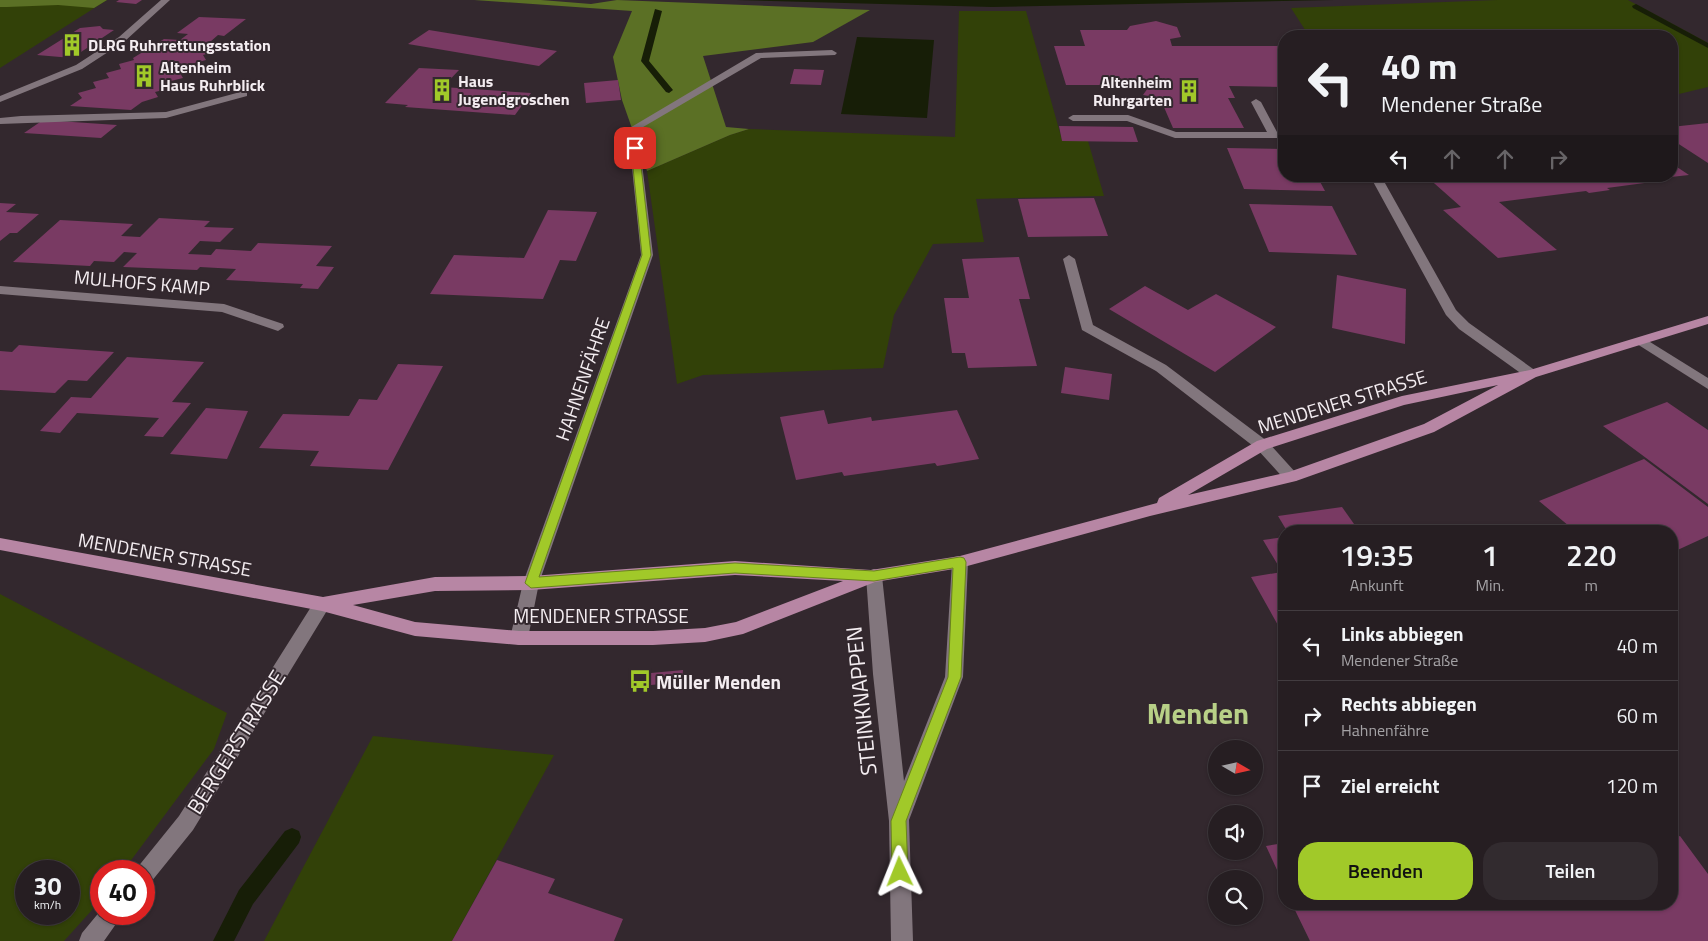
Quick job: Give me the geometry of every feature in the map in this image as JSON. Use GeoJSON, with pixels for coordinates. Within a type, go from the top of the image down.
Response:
{"type":"FeatureCollection","features":[{"type":"Feature","properties":{"kind":"main road","name":"MENDENER STRASSE"},"geometry":{"type":"LineString","coordinates":[[1150,510],[1262,445],[1402,401],[1531,374],[1708,320]]}},
{"type":"Feature","properties":{"kind":"main road","name":"MENDENER STRASSE"},"geometry":{"type":"LineString","coordinates":[[0,544],[322,604],[415,629],[519,638],[652,638],[705,635],[737,629],[874,576],[960,562],[1150,510],[1291,477],[1429,428],[1531,374]]}},
{"type":"Feature","properties":{"kind":"main road","name":"MENDENER STRASSE"},"geometry":{"type":"LineString","coordinates":[[322,604],[435,584],[531,583],[735,568],[874,576]]}},
{"type":"Feature","properties":{"kind":"street"},"geometry":{"type":"LineString","coordinates":[[0,100],[79,68],[122,39],[166,0]]}},
{"type":"Feature","properties":{"kind":"street","name":"HAHNENFÄHRE"},"geometry":{"type":"LineString","coordinates":[[519,638],[531,583],[647,255],[633,129],[759,55],[832,53]]}},
{"type":"Feature","properties":{"kind":"street"},"geometry":{"type":"LineString","coordinates":[[0,121],[24,118],[119,118],[168,114],[244,94]]}},
{"type":"Feature","properties":{"kind":"street"},"geometry":{"type":"LineString","coordinates":[[1256,102],[1278,134]]}},
{"type":"Feature","properties":{"kind":"street"},"geometry":{"type":"LineString","coordinates":[[1072,118],[1128,118],[1175,135],[1278,135]]}},
{"type":"Feature","properties":{"kind":"street"},"geometry":{"type":"LineString","coordinates":[[1378,182],[1451,312],[1464,326],[1531,374]]}},
{"type":"Feature","properties":{"kind":"street"},"geometry":{"type":"LineString","coordinates":[[1069,259],[1087,327],[1161,368],[1262,445],[1291,477]]}},
{"type":"Feature","properties":{"kind":"street","name":"MULHOFS KAMP"},"geometry":{"type":"LineString","coordinates":[[0,290],[224,308],[278,327]]}},
{"type":"Feature","properties":{"kind":"street"},"geometry":{"type":"LineString","coordinates":[[1642,341],[1708,384]]}},
{"type":"Feature","properties":{"kind":"street","name":"STEINKNAPPEN"},"geometry":{"type":"LineString","coordinates":[[899,821],[954,677],[960,562]]}},
{"type":"Feature","properties":{"kind":"street","name":"STEINKNAPPEN"},"geometry":{"type":"LineString","coordinates":[[874,576],[882,674],[899,821],[902,941]]}},
{"type":"Feature","properties":{"kind":"street","name":"BERGERSTRASSE"},"geometry":{"type":"LineString","coordinates":[[155,861],[186,822],[322,604]]}},
{"type":"Feature","properties":{"kind":"street"},"geometry":{"type":"LineString","coordinates":[[90,941],[103,925]]}},
{"type":"Feature","properties":{"kind":"green space"},"geometry":{"type":"Polygon","coordinates":[[[0,0],[107,0],[0,68],[0,0]]]}},
{"type":"Feature","properties":{"kind":"green space"},"geometry":{"type":"Polygon","coordinates":[[[0,0],[107,0],[94,8],[58,5],[0,7],[0,0]]]}},
{"type":"Feature","properties":{"kind":"green space"},"geometry":{"type":"Polygon","coordinates":[[[474,0],[541,0],[591,4],[617,0],[870,10],[813,42],[703,56],[726,127],[749,129],[730,135],[647,171],[622,100],[613,57],[632,11],[474,0]]]}},
{"type":"Feature","properties":{"kind":"green space"},"geometry":{"type":"Polygon","coordinates":[[[1497,0],[1628,0],[1708,43],[1708,87],[1678,93],[1678,30],[1305,30],[1291,8],[1497,0]]]}},
{"type":"Feature","properties":{"kind":"green space"},"geometry":{"type":"Polygon","coordinates":[[[959,11],[1026,11],[1062,140],[1088,141],[1104,196],[976,199],[984,242],[933,244],[894,315],[883,368],[703,375],[677,384],[647,171],[730,135],[749,129],[955,137],[959,11]]]}},
{"type":"Feature","properties":{"kind":"green space"},"geometry":{"type":"Polygon","coordinates":[[[0,594],[227,713],[214,749],[131,860],[90,860],[90,912],[80,923],[80,860],[15,860],[15,925],[78,925],[64,941],[0,941],[0,594]]]}},
{"type":"Feature","properties":{"kind":"green space"},"geometry":{"type":"Polygon","coordinates":[[[373,736],[554,755],[452,941],[264,941],[373,736]]]}},
{"type":"Feature","properties":{"kind":"shaded area"},"geometry":{"type":"Polygon","coordinates":[[[736,0],[1334,0],[992,7],[736,0]]]}},
{"type":"Feature","properties":{"kind":"shaded area"},"geometry":{"type":"Polygon","coordinates":[[[857,37],[934,40],[927,118],[841,114],[857,37]]]}},
{"type":"Feature","properties":{"kind":"building"},"geometry":{"type":"Polygon","coordinates":[[[119,0],[142,0],[136,4],[116,2],[119,0]]]}},
{"type":"Feature","properties":{"kind":"building","name":"Altenheim Haus Ruhrblick"},"geometry":{"type":"Polygon","coordinates":[[[199,17],[246,19],[224,36],[218,35],[210,42],[220,42],[214,46],[218,51],[203,55],[206,60],[191,64],[195,69],[180,73],[183,78],[167,82],[171,88],[155,92],[158,97],[142,102],[131,110],[70,106],[82,98],[78,93],[96,88],[93,82],[109,78],[106,73],[121,69],[119,64],[134,60],[133,58],[164,39],[180,40],[188,34],[177,33],[199,17]]]}},
{"type":"Feature","properties":{"kind":"building","name":"Altenheim Ruhrgarten"},"geometry":{"type":"Polygon","coordinates":[[[1156,21],[1177,27],[1181,37],[1170,39],[1172,46],[1278,46],[1278,87],[1229,86],[1235,98],[1228,98],[1244,128],[1173,128],[1160,98],[1143,95],[1150,85],[1066,85],[1054,46],[1085,46],[1080,30],[1127,30],[1130,26],[1156,21]]]}},
{"type":"Feature","properties":{"kind":"building","name":"DLRG Ruhrrettungsstation"},"geometry":{"type":"Polygon","coordinates":[[[100,26],[103,29],[114,30],[72,58],[37,55],[80,28],[100,26]]]}},
{"type":"Feature","properties":{"kind":"building"},"geometry":{"type":"Polygon","coordinates":[[[429,30],[557,51],[539,66],[408,44],[429,30]]]}},
{"type":"Feature","properties":{"kind":"building","name":"Haus Jugendgroschen"},"geometry":{"type":"Polygon","coordinates":[[[419,68],[459,70],[443,87],[531,93],[515,115],[405,107],[408,105],[385,103],[419,68]]]}},
{"type":"Feature","properties":{"kind":"building"},"geometry":{"type":"Polygon","coordinates":[[[794,69],[824,70],[821,85],[790,84],[794,69]]]}},
{"type":"Feature","properties":{"kind":"building"},"geometry":{"type":"Polygon","coordinates":[[[618,80],[621,100],[586,103],[584,83],[618,80]]]}},
{"type":"Feature","properties":{"kind":"building"},"geometry":{"type":"Polygon","coordinates":[[[43,120],[117,125],[101,138],[24,133],[43,120]]]}},
{"type":"Feature","properties":{"kind":"building"},"geometry":{"type":"Polygon","coordinates":[[[1708,123],[1708,163],[1678,144],[1678,126],[1708,123]]]}},
{"type":"Feature","properties":{"kind":"building"},"geometry":{"type":"Polygon","coordinates":[[[1059,126],[1133,127],[1138,142],[1062,141],[1059,126]]]}},
{"type":"Feature","properties":{"kind":"building"},"geometry":{"type":"Polygon","coordinates":[[[1227,148],[1278,149],[1278,182],[1320,182],[1325,191],[1244,189],[1227,148]]]}},
{"type":"Feature","properties":{"kind":"building"},"geometry":{"type":"Polygon","coordinates":[[[1678,168],[1689,175],[1678,176],[1678,168]]]}},
{"type":"Feature","properties":{"kind":"building"},"geometry":{"type":"Polygon","coordinates":[[[1433,182],[1652,182],[1607,188],[1610,190],[1589,193],[1586,191],[1499,202],[1557,250],[1498,258],[1443,210],[1461,207],[1433,182]]]}},
{"type":"Feature","properties":{"kind":"building"},"geometry":{"type":"Polygon","coordinates":[[[1094,198],[1108,236],[1028,237],[1018,199],[1094,198]]]}},
{"type":"Feature","properties":{"kind":"building"},"geometry":{"type":"Polygon","coordinates":[[[0,203],[16,204],[6,212],[39,214],[17,233],[10,233],[0,241],[0,203]]]}},
{"type":"Feature","properties":{"kind":"building"},"geometry":{"type":"Polygon","coordinates":[[[1249,204],[1332,206],[1357,255],[1269,252],[1249,204]]]}},
{"type":"Feature","properties":{"kind":"building"},"geometry":{"type":"Polygon","coordinates":[[[548,210],[597,212],[576,261],[560,260],[543,299],[430,294],[454,255],[524,258],[548,210]]]}},
{"type":"Feature","properties":{"kind":"building"},"geometry":{"type":"Polygon","coordinates":[[[159,218],[210,221],[204,227],[234,228],[220,242],[200,241],[188,254],[211,255],[216,249],[251,251],[258,243],[332,246],[316,266],[334,267],[318,289],[300,288],[303,284],[226,280],[236,269],[200,267],[197,270],[123,267],[137,253],[124,252],[114,262],[94,261],[90,266],[13,262],[60,220],[133,224],[121,236],[140,237],[159,218]]]}},
{"type":"Feature","properties":{"kind":"building"},"geometry":{"type":"Polygon","coordinates":[[[1019,257],[1030,299],[1019,299],[1037,366],[968,368],[965,353],[952,353],[944,298],[969,298],[962,259],[1019,257]]]}},
{"type":"Feature","properties":{"kind":"building"},"geometry":{"type":"Polygon","coordinates":[[[1337,275],[1406,289],[1405,344],[1332,328],[1337,275]]]}},
{"type":"Feature","properties":{"kind":"building"},"geometry":{"type":"Polygon","coordinates":[[[1145,286],[1188,310],[1216,294],[1276,327],[1215,372],[1109,309],[1145,286]]]}},
{"type":"Feature","properties":{"kind":"building"},"geometry":{"type":"Polygon","coordinates":[[[19,345],[114,352],[87,381],[68,380],[55,393],[0,390],[0,351],[12,352],[19,345]]]}},
{"type":"Feature","properties":{"kind":"building"},"geometry":{"type":"Polygon","coordinates":[[[127,357],[204,362],[172,402],[191,403],[163,437],[144,436],[159,418],[77,413],[60,433],[40,431],[71,397],[91,398],[127,357]]]}},
{"type":"Feature","properties":{"kind":"building"},"geometry":{"type":"Polygon","coordinates":[[[398,364],[443,366],[388,470],[310,466],[319,451],[259,448],[283,414],[349,416],[359,399],[377,400],[398,364]]]}},
{"type":"Feature","properties":{"kind":"building"},"geometry":{"type":"Polygon","coordinates":[[[1065,367],[1112,374],[1109,400],[1061,393],[1065,367]]]}},
{"type":"Feature","properties":{"kind":"building"},"geometry":{"type":"Polygon","coordinates":[[[1667,402],[1708,430],[1708,504],[1603,426],[1667,402]]]}},
{"type":"Feature","properties":{"kind":"building"},"geometry":{"type":"Polygon","coordinates":[[[206,408],[248,411],[227,459],[170,454],[206,408]]]}},
{"type":"Feature","properties":{"kind":"building"},"geometry":{"type":"Polygon","coordinates":[[[824,410],[828,424],[871,417],[872,421],[957,410],[979,459],[937,466],[935,463],[844,476],[842,472],[796,480],[780,417],[824,410]]]}},
{"type":"Feature","properties":{"kind":"building"},"geometry":{"type":"Polygon","coordinates":[[[1644,459],[1708,507],[1708,536],[1678,550],[1678,525],[1568,525],[1539,501],[1644,459]]]}},
{"type":"Feature","properties":{"kind":"building"},"geometry":{"type":"Polygon","coordinates":[[[1342,507],[1355,525],[1283,525],[1278,516],[1342,507]]]}},
{"type":"Feature","properties":{"kind":"building"},"geometry":{"type":"Polygon","coordinates":[[[1278,538],[1278,565],[1263,540],[1278,538]]]}},
{"type":"Feature","properties":{"kind":"building"},"geometry":{"type":"Polygon","coordinates":[[[1278,573],[1278,625],[1251,577],[1278,573]]]}},
{"type":"Feature","properties":{"kind":"building"},"geometry":{"type":"Polygon","coordinates":[[[683,670],[682,682],[651,685],[651,673],[683,670]]]}},
{"type":"Feature","properties":{"kind":"building"},"geometry":{"type":"Polygon","coordinates":[[[1678,836],[1680,836],[1708,874],[1708,941],[1310,941],[1295,910],[1678,910],[1678,836]]]}},
{"type":"Feature","properties":{"kind":"building"},"geometry":{"type":"Polygon","coordinates":[[[1278,844],[1278,872],[1266,846],[1278,844]]]}},
{"type":"Feature","properties":{"kind":"building"},"geometry":{"type":"Polygon","coordinates":[[[497,860],[555,879],[548,893],[623,919],[614,941],[452,941],[497,860]]]}},
{"type":"Feature","properties":{"kind":"waterway"},"geometry":{"type":"LineString","coordinates":[[1636,6],[1708,46]]}},
{"type":"Feature","properties":{"kind":"waterway"},"geometry":{"type":"LineString","coordinates":[[658,11],[645,61],[669,90]]}},
{"type":"Feature","properties":{"kind":"waterway"},"geometry":{"type":"LineString","coordinates":[[223,941],[246,897],[292,837]]}},
{"type":"Feature","properties":{"kind":"place","name":"DLRG Ruhrrettungsstation"},"geometry":{"type":"Point","coordinates":[72,45]}},
{"type":"Feature","properties":{"kind":"place","name":"Altenheim Haus Ruhrblick"},"geometry":{"type":"Point","coordinates":[144,76]}},
{"type":"Feature","properties":{"kind":"place","name":"Haus Jugendgroschen"},"geometry":{"type":"Point","coordinates":[442,90]}},
{"type":"Feature","properties":{"kind":"place","name":"Altenheim Ruhrgarten"},"geometry":{"type":"Point","coordinates":[1189,91]}},
{"type":"Feature","properties":{"kind":"place","name":"Müller Menden"},"geometry":{"type":"Point","coordinates":[640,681]}},
{"type":"Feature","properties":{"kind":"district","name":"Menden"},"geometry":{"type":"Point","coordinates":[1198,713]}},
{"type":"Feature","properties":{"kind":"route"},"geometry":{"type":"LineString","coordinates":[[635,148],[647,255],[531,583],[735,568],[874,576],[960,562],[954,677],[938,724],[899,821],[900,872]]}}]}
